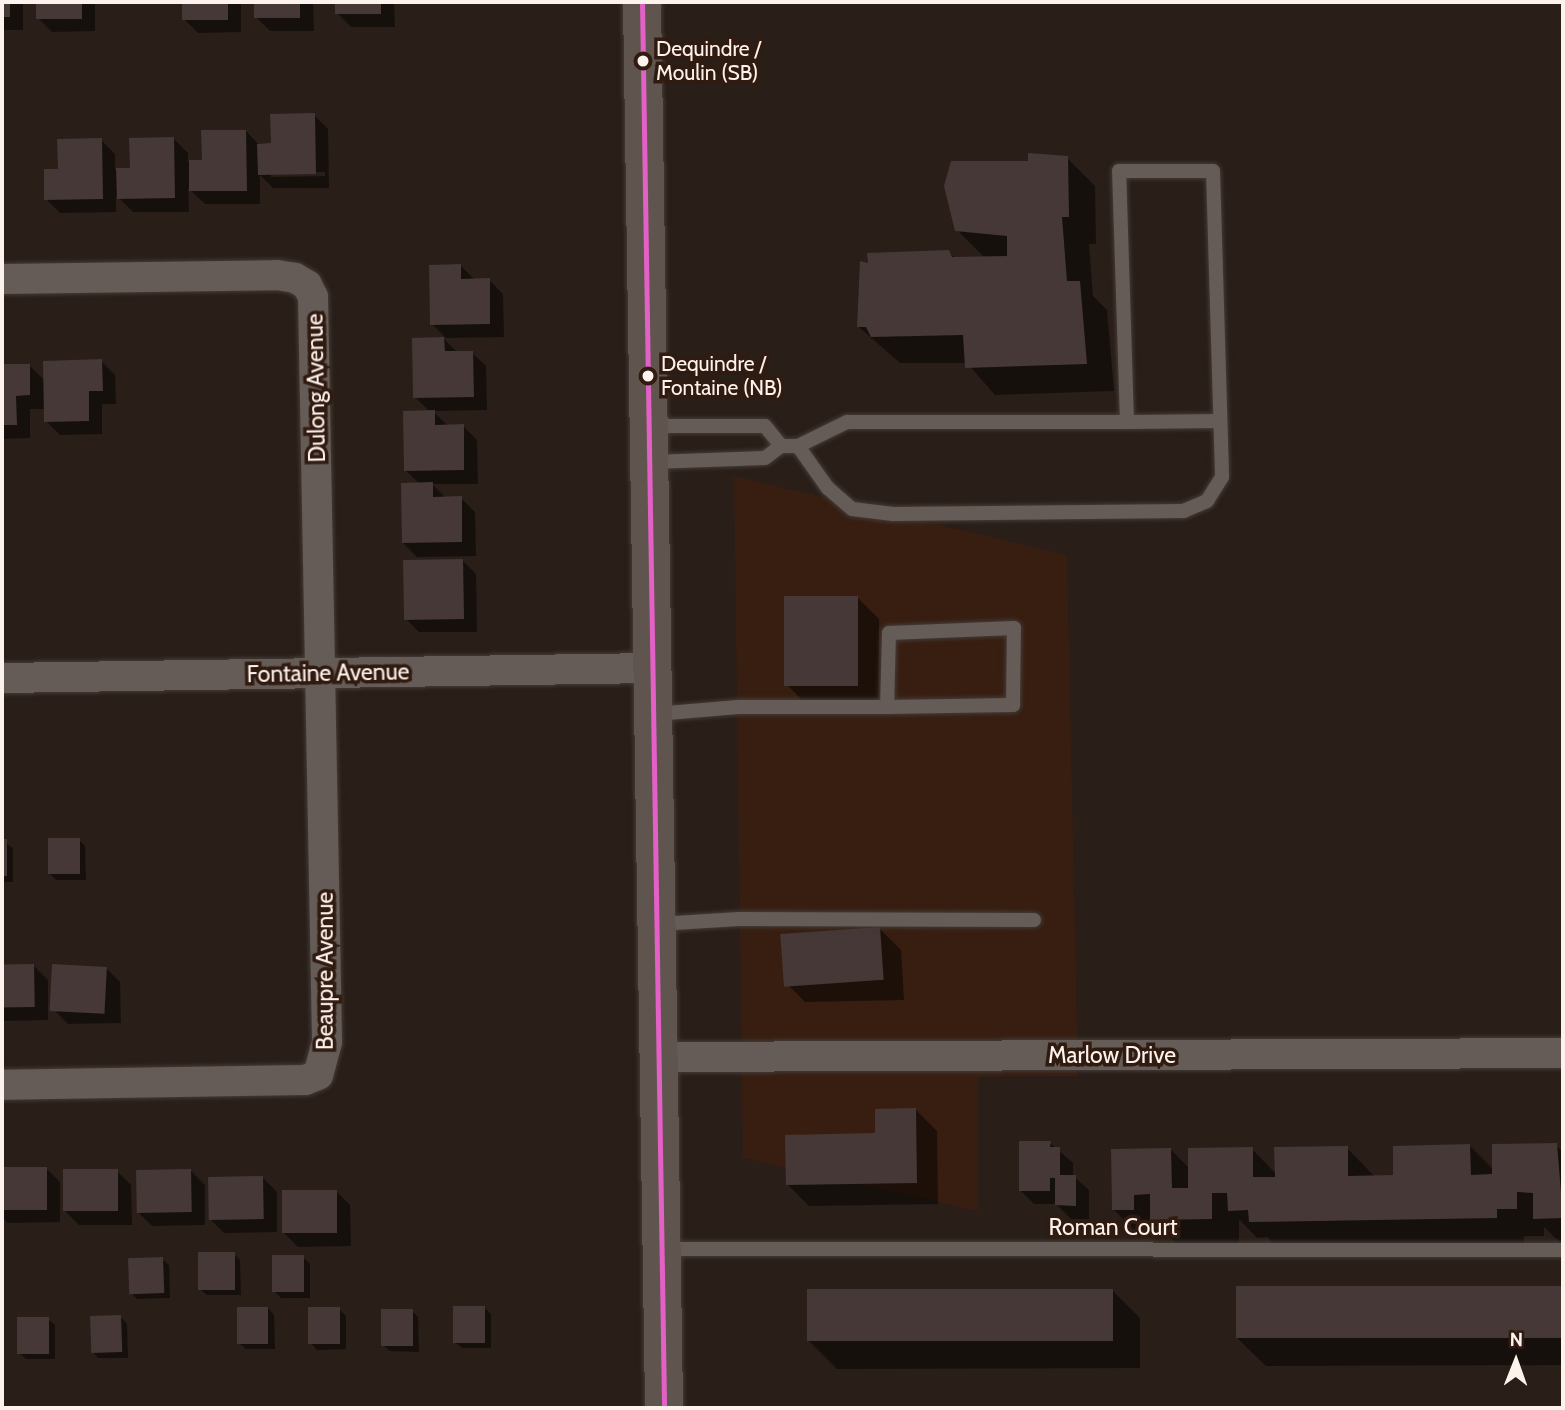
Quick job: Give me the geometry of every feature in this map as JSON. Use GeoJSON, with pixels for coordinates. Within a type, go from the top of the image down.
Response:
{"type":"FeatureCollection","features":[{"type":"Feature","properties":{"kind":"main road"},"geometry":{"type":"LineString","coordinates":[[642,2],[659,924],[664,1408]]}},
{"type":"Feature","properties":{"kind":"street","name":"Dulong Avenue"},"geometry":{"type":"LineString","coordinates":[[2,279],[277,275],[307,285],[315,303],[317,334],[320,674]]}},
{"type":"Feature","properties":{"kind":"street","name":"Fontaine Avenue"},"geometry":{"type":"LineString","coordinates":[[2,678],[654,668]]}},
{"type":"Feature","properties":{"kind":"street","name":"Beaupre Avenue"},"geometry":{"type":"LineString","coordinates":[[2,1085],[289,1081],[318,1075],[327,1042],[320,674]]}},
{"type":"Feature","properties":{"kind":"street","name":"Marlow Drive"},"geometry":{"type":"LineString","coordinates":[[660,1057],[1563,1053]]}},
{"type":"Feature","properties":{"kind":"lane"},"geometry":{"type":"LineString","coordinates":[[798,446],[827,487],[852,509],[893,514],[1184,511],[1207,501],[1222,477],[1213,171],[1119,171],[1126,422]]}},
{"type":"Feature","properties":{"kind":"lane"},"geometry":{"type":"LineString","coordinates":[[650,444],[765,458],[781,446],[798,446],[847,422],[1220,421]]}},
{"type":"Feature","properties":{"kind":"lane"},"geometry":{"type":"LineString","coordinates":[[650,444],[765,426],[781,446]]}},
{"type":"Feature","properties":{"kind":"lane"},"geometry":{"type":"LineString","coordinates":[[654,715],[738,707],[887,707],[1013,705],[1014,628],[889,633],[887,707]]}},
{"type":"Feature","properties":{"kind":"lane"},"geometry":{"type":"LineString","coordinates":[[659,924],[739,919],[1034,920]]}},
{"type":"Feature","properties":{"kind":"lane","name":"Roman Court"},"geometry":{"type":"LineString","coordinates":[[663,1250],[1563,1250]]}},
{"type":"Feature","properties":{"kind":"shaded area"},"geometry":{"type":"Polygon","coordinates":[[[734,476],[1067,555],[1078,1076],[978,1077],[978,1211],[743,1158],[734,476]]]}},
{"type":"Feature","properties":{"kind":"building"},"geometry":{"type":"Polygon","coordinates":[[[2,2],[10,2],[10,17],[2,17],[2,2]]]}},
{"type":"Feature","properties":{"kind":"building"},"geometry":{"type":"Polygon","coordinates":[[[36,2],[82,2],[82,19],[36,19],[36,2]]]}},
{"type":"Feature","properties":{"kind":"building"},"geometry":{"type":"Polygon","coordinates":[[[182,2],[228,2],[228,20],[182,20],[182,2]]]}},
{"type":"Feature","properties":{"kind":"building"},"geometry":{"type":"Polygon","coordinates":[[[254,2],[300,2],[300,18],[254,18],[254,2]]]}},
{"type":"Feature","properties":{"kind":"building"},"geometry":{"type":"Polygon","coordinates":[[[335,2],[381,2],[381,14],[335,14],[335,2]]]}},
{"type":"Feature","properties":{"kind":"building"},"geometry":{"type":"Polygon","coordinates":[[[315,113],[316,174],[258,175],[257,144],[271,143],[270,114],[315,113]]]}},
{"type":"Feature","properties":{"kind":"building"},"geometry":{"type":"Polygon","coordinates":[[[201,130],[246,130],[247,191],[189,191],[189,160],[202,160],[201,130]]]}},
{"type":"Feature","properties":{"kind":"building"},"geometry":{"type":"Polygon","coordinates":[[[174,137],[175,198],[117,199],[116,168],[130,168],[129,138],[174,137]]]}},
{"type":"Feature","properties":{"kind":"building"},"geometry":{"type":"Polygon","coordinates":[[[102,138],[103,199],[44,200],[44,169],[58,169],[57,139],[102,138]]]}},
{"type":"Feature","properties":{"kind":"building"},"geometry":{"type":"Polygon","coordinates":[[[1028,153],[1068,156],[1069,217],[1062,217],[1067,281],[1080,281],[1087,364],[965,368],[963,335],[871,337],[866,327],[857,327],[860,261],[868,263],[867,253],[949,250],[952,257],[1007,256],[1007,236],[955,231],[944,186],[951,161],[1028,161],[1028,153]]]}},
{"type":"Feature","properties":{"kind":"building"},"geometry":{"type":"Polygon","coordinates":[[[461,264],[461,279],[490,278],[490,324],[430,325],[429,265],[461,264]]]}},
{"type":"Feature","properties":{"kind":"building"},"geometry":{"type":"Polygon","coordinates":[[[444,337],[445,351],[473,351],[474,397],[413,398],[412,338],[444,337]]]}},
{"type":"Feature","properties":{"kind":"building"},"geometry":{"type":"Polygon","coordinates":[[[102,359],[103,391],[89,391],[89,421],[44,422],[43,361],[102,359]]]}},
{"type":"Feature","properties":{"kind":"building"},"geometry":{"type":"Polygon","coordinates":[[[2,364],[30,364],[30,395],[16,396],[17,425],[2,425],[2,364]]]}},
{"type":"Feature","properties":{"kind":"building"},"geometry":{"type":"Polygon","coordinates":[[[435,410],[435,425],[464,424],[464,470],[404,471],[403,411],[435,410]]]}},
{"type":"Feature","properties":{"kind":"building"},"geometry":{"type":"Polygon","coordinates":[[[433,482],[433,497],[462,496],[462,542],[402,543],[401,483],[433,482]]]}},
{"type":"Feature","properties":{"kind":"building"},"geometry":{"type":"Polygon","coordinates":[[[463,559],[464,619],[404,620],[403,560],[463,559]]]}},
{"type":"Feature","properties":{"kind":"building"},"geometry":{"type":"Polygon","coordinates":[[[784,596],[858,596],[858,686],[784,686],[784,596]]]}},
{"type":"Feature","properties":{"kind":"building"},"geometry":{"type":"Polygon","coordinates":[[[48,838],[80,838],[80,874],[48,874],[48,838]]]}},
{"type":"Feature","properties":{"kind":"building"},"geometry":{"type":"Polygon","coordinates":[[[2,839],[7,839],[7,876],[2,876],[2,839]]]}},
{"type":"Feature","properties":{"kind":"building"},"geometry":{"type":"Polygon","coordinates":[[[880,927],[884,980],[784,987],[780,934],[880,927]]]}},
{"type":"Feature","properties":{"kind":"building"},"geometry":{"type":"Polygon","coordinates":[[[34,964],[35,1007],[3,1008],[2,965],[34,964]]]}},
{"type":"Feature","properties":{"kind":"building"},"geometry":{"type":"Polygon","coordinates":[[[52,964],[107,967],[104,1014],[50,1011],[52,964]]]}},
{"type":"Feature","properties":{"kind":"building"},"geometry":{"type":"Polygon","coordinates":[[[916,1108],[917,1183],[786,1185],[785,1135],[875,1133],[875,1109],[916,1108]]]}},
{"type":"Feature","properties":{"kind":"building"},"geometry":{"type":"Polygon","coordinates":[[[1019,1141],[1051,1141],[1050,1147],[1060,1147],[1060,1175],[1076,1175],[1076,1206],[1055,1205],[1055,1178],[1050,1178],[1050,1191],[1019,1191],[1019,1141]]]}},
{"type":"Feature","properties":{"kind":"building"},"geometry":{"type":"Polygon","coordinates":[[[1557,1143],[1563,1218],[1533,1219],[1533,1193],[1517,1192],[1517,1209],[1497,1209],[1497,1218],[1249,1222],[1248,1210],[1228,1211],[1227,1193],[1212,1193],[1212,1219],[1150,1220],[1150,1194],[1134,1195],[1134,1210],[1112,1210],[1111,1149],[1171,1148],[1172,1188],[1188,1188],[1188,1148],[1253,1147],[1253,1177],[1275,1177],[1274,1147],[1348,1146],[1348,1176],[1393,1175],[1393,1146],[1470,1144],[1471,1175],[1492,1174],[1492,1144],[1557,1143]]]}},
{"type":"Feature","properties":{"kind":"building"},"geometry":{"type":"Polygon","coordinates":[[[2,1167],[47,1167],[47,1210],[2,1210],[2,1167]]]}},
{"type":"Feature","properties":{"kind":"building"},"geometry":{"type":"Polygon","coordinates":[[[63,1169],[118,1169],[118,1211],[63,1211],[63,1169]]]}},
{"type":"Feature","properties":{"kind":"building"},"geometry":{"type":"Polygon","coordinates":[[[191,1169],[192,1212],[137,1213],[136,1170],[191,1169]]]}},
{"type":"Feature","properties":{"kind":"building"},"geometry":{"type":"Polygon","coordinates":[[[263,1176],[264,1219],[209,1220],[208,1177],[263,1176]]]}},
{"type":"Feature","properties":{"kind":"building"},"geometry":{"type":"Polygon","coordinates":[[[282,1190],[337,1190],[337,1233],[282,1233],[282,1190]]]}},
{"type":"Feature","properties":{"kind":"building"},"geometry":{"type":"Polygon","coordinates":[[[198,1252],[235,1252],[235,1290],[198,1290],[198,1252]]]}},
{"type":"Feature","properties":{"kind":"building"},"geometry":{"type":"Polygon","coordinates":[[[272,1255],[304,1255],[304,1292],[272,1292],[272,1255]]]}},
{"type":"Feature","properties":{"kind":"building"},"geometry":{"type":"Polygon","coordinates":[[[163,1257],[164,1293],[129,1294],[128,1258],[163,1257]]]}},
{"type":"Feature","properties":{"kind":"building"},"geometry":{"type":"Polygon","coordinates":[[[1236,1286],[1563,1286],[1563,1338],[1236,1338],[1236,1286]]]}},
{"type":"Feature","properties":{"kind":"building"},"geometry":{"type":"Polygon","coordinates":[[[807,1289],[1113,1289],[1113,1341],[807,1341],[807,1289]]]}},
{"type":"Feature","properties":{"kind":"building"},"geometry":{"type":"Polygon","coordinates":[[[453,1306],[485,1306],[485,1343],[453,1343],[453,1306]]]}},
{"type":"Feature","properties":{"kind":"building"},"geometry":{"type":"Polygon","coordinates":[[[237,1307],[268,1307],[268,1344],[237,1344],[237,1307]]]}},
{"type":"Feature","properties":{"kind":"building"},"geometry":{"type":"Polygon","coordinates":[[[308,1307],[340,1307],[340,1344],[308,1344],[308,1307]]]}},
{"type":"Feature","properties":{"kind":"building"},"geometry":{"type":"Polygon","coordinates":[[[381,1309],[413,1309],[413,1346],[381,1346],[381,1309]]]}},
{"type":"Feature","properties":{"kind":"building"},"geometry":{"type":"Polygon","coordinates":[[[121,1315],[122,1352],[91,1353],[90,1316],[121,1315]]]}},
{"type":"Feature","properties":{"kind":"building"},"geometry":{"type":"Polygon","coordinates":[[[17,1317],[49,1317],[49,1354],[17,1354],[17,1317]]]}},
{"type":"Feature","properties":{"kind":"transit line"},"geometry":{"type":"LineString","coordinates":[[642,2],[664,1408]]}},
{"type":"Feature","properties":{"kind":"place","name":"Dequindre / Moulin (SB)"},"geometry":{"type":"Point","coordinates":[643,61]}},
{"type":"Feature","properties":{"kind":"place","name":"Dequindre / Fontaine (NB)"},"geometry":{"type":"Point","coordinates":[648,376]}}]}
